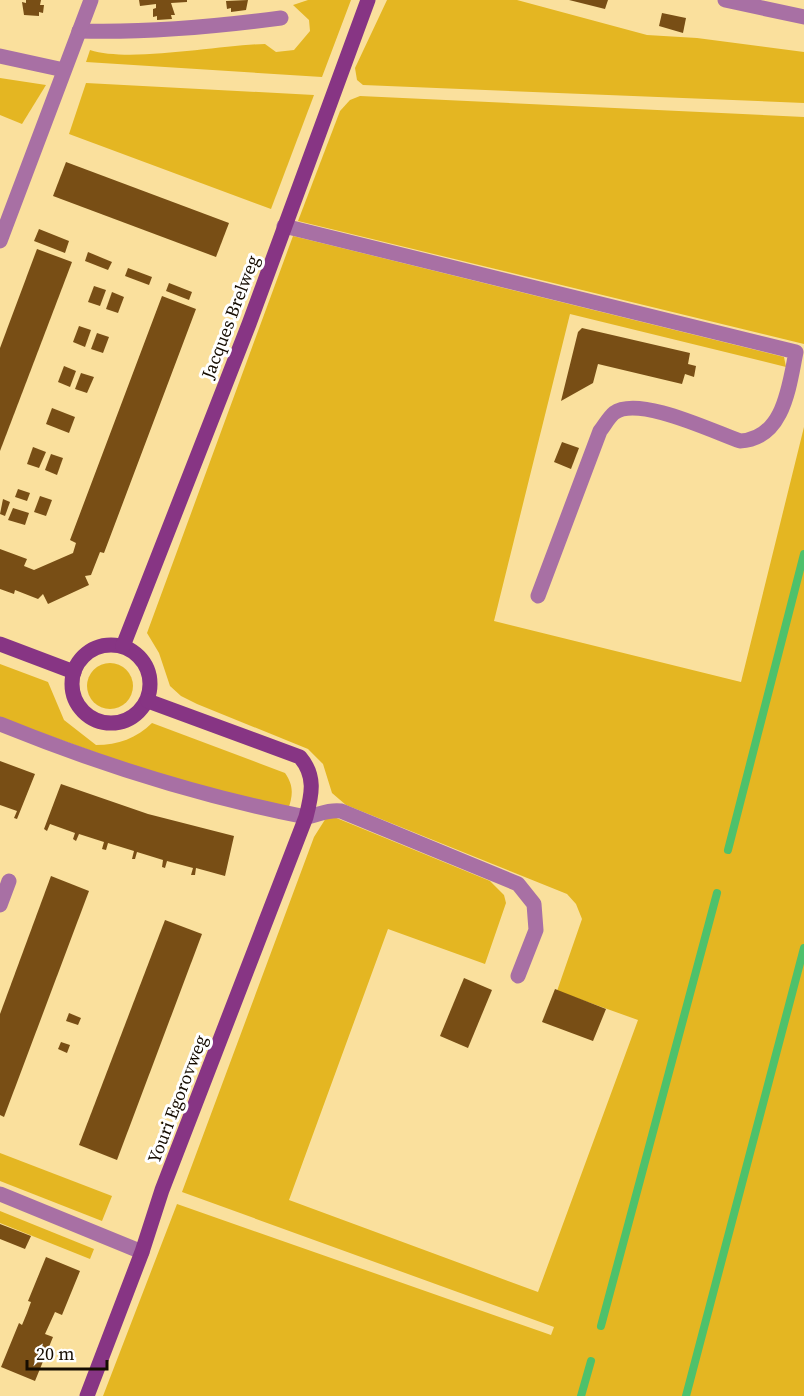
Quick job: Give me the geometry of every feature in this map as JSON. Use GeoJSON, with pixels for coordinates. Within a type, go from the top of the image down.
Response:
{"type":"FeatureCollection","features":[{"type":"Feature","properties":{"kind":"street"},"geometry":{"type":"LineString","coordinates":[[0,241],[91,0]]}},
{"type":"Feature","properties":{"kind":"street","name":"Jacques Brelweg"},"geometry":{"type":"LineString","coordinates":[[123,646],[368,0]]}},
{"type":"Feature","properties":{"kind":"street"},"geometry":{"type":"LineString","coordinates":[[725,0],[804,17]]}},
{"type":"Feature","properties":{"kind":"street"},"geometry":{"type":"LineString","coordinates":[[79,31],[137,33],[190,30],[281,18]]}},
{"type":"Feature","properties":{"kind":"street"},"geometry":{"type":"LineString","coordinates":[[0,56],[64,70]]}},
{"type":"Feature","properties":{"kind":"street"},"geometry":{"type":"LineString","coordinates":[[284,226],[796,352],[779,418],[766,433],[752,441],[740,441],[650,409],[633,408],[615,412],[600,431],[538,596]]}},
{"type":"Feature","properties":{"kind":"street"},"geometry":{"type":"LineString","coordinates":[[0,644],[74,672]]}},
{"type":"Feature","properties":{"kind":"street"},"geometry":{"type":"LineString","coordinates":[[105,645],[123,646],[135,652],[147,668],[151,688],[148,701],[139,713],[126,721],[111,724],[97,721],[84,713],[75,701],[72,686],[74,672],[88,652],[105,645]]}},
{"type":"Feature","properties":{"kind":"street","name":"Youri Egorovweg"},"geometry":{"type":"LineString","coordinates":[[87,1396],[142,1252],[162,1190],[306,817],[312,793],[309,768],[300,757],[148,701]]}},
{"type":"Feature","properties":{"kind":"street"},"geometry":{"type":"LineString","coordinates":[[0,724],[58,749],[176,787],[306,817],[319,815],[330,809],[340,811],[518,884],[534,904],[536,930],[518,976]]}},
{"type":"Feature","properties":{"kind":"street"},"geometry":{"type":"LineString","coordinates":[[0,904],[9,881]]}},
{"type":"Feature","properties":{"kind":"street"},"geometry":{"type":"LineString","coordinates":[[0,1194],[142,1252]]}},
{"type":"Feature","properties":{"kind":"shaded area"},"geometry":{"type":"Polygon","coordinates":[[[308,0],[351,0],[322,77],[86,62],[90,50],[128,55],[265,44],[276,52],[294,50],[310,31],[309,20],[293,5],[308,0]]]}},
{"type":"Feature","properties":{"kind":"shaded area"},"geometry":{"type":"Polygon","coordinates":[[[387,0],[517,0],[647,35],[697,38],[804,52],[804,103],[363,85],[357,80],[355,68],[387,0]]]}},
{"type":"Feature","properties":{"kind":"shaded area"},"geometry":{"type":"Polygon","coordinates":[[[0,78],[46,85],[22,124],[0,115],[0,78]]]}},
{"type":"Feature","properties":{"kind":"shaded area"},"geometry":{"type":"Polygon","coordinates":[[[86,83],[314,95],[271,209],[69,134],[86,83]]]}},
{"type":"Feature","properties":{"kind":"shaded area"},"geometry":{"type":"Polygon","coordinates":[[[360,96],[804,117],[804,344],[298,221],[340,111],[350,100],[360,96]]]}},
{"type":"Feature","properties":{"kind":"shaded area"},"geometry":{"type":"Polygon","coordinates":[[[293,236],[784,357],[786,367],[570,314],[494,621],[741,682],[804,427],[804,1396],[103,1396],[177,1204],[551,1335],[554,1327],[182,1192],[314,837],[326,818],[334,817],[490,881],[504,895],[506,903],[485,964],[388,929],[289,1200],[538,1292],[638,1020],[557,991],[582,919],[576,904],[567,894],[346,805],[332,793],[323,764],[308,749],[197,704],[181,696],[170,686],[159,653],[147,633],[293,236]]]}},
{"type":"Feature","properties":{"kind":"shaded area"},"geometry":{"type":"Polygon","coordinates":[[[110,663],[126,670],[133,686],[126,702],[110,709],[94,702],[87,686],[94,670],[110,663]]]}},
{"type":"Feature","properties":{"kind":"shaded area"},"geometry":{"type":"Polygon","coordinates":[[[0,664],[48,682],[64,720],[96,745],[127,740],[152,723],[285,773],[292,791],[288,810],[172,780],[0,718],[0,664]]]}},
{"type":"Feature","properties":{"kind":"shaded area"},"geometry":{"type":"Polygon","coordinates":[[[0,1153],[112,1196],[102,1221],[0,1181],[0,1153]]]}},
{"type":"Feature","properties":{"kind":"shaded area"},"geometry":{"type":"Polygon","coordinates":[[[0,1211],[94,1249],[90,1259],[0,1223],[0,1211]]]}},
{"type":"Feature","properties":{"kind":"building"},"geometry":{"type":"Polygon","coordinates":[[[26,0],[41,0],[40,5],[44,5],[43,13],[39,12],[39,16],[24,15],[22,2],[26,3],[26,0]]]}},
{"type":"Feature","properties":{"kind":"building"},"geometry":{"type":"Polygon","coordinates":[[[139,0],[187,0],[187,2],[171,3],[175,15],[171,15],[172,19],[157,20],[157,16],[153,17],[156,4],[140,6],[139,0]]]}},
{"type":"Feature","properties":{"kind":"building"},"geometry":{"type":"Polygon","coordinates":[[[248,0],[246,10],[231,12],[231,8],[227,9],[226,1],[248,0]]]}},
{"type":"Feature","properties":{"kind":"building"},"geometry":{"type":"Polygon","coordinates":[[[569,0],[608,0],[605,9],[569,0]]]}},
{"type":"Feature","properties":{"kind":"building"},"geometry":{"type":"Polygon","coordinates":[[[662,13],[686,18],[683,33],[659,26],[662,13]]]}},
{"type":"Feature","properties":{"kind":"building"},"geometry":{"type":"Polygon","coordinates":[[[66,162],[229,223],[216,257],[53,196],[66,162]]]}},
{"type":"Feature","properties":{"kind":"building"},"geometry":{"type":"Polygon","coordinates":[[[39,229],[69,241],[65,253],[34,241],[39,229]]]}},
{"type":"Feature","properties":{"kind":"building"},"geometry":{"type":"Polygon","coordinates":[[[37,249],[72,262],[0,451],[0,348],[37,249]]]}},
{"type":"Feature","properties":{"kind":"building"},"geometry":{"type":"Polygon","coordinates":[[[88,252],[112,262],[108,270],[85,261],[88,252]]]}},
{"type":"Feature","properties":{"kind":"building"},"geometry":{"type":"Polygon","coordinates":[[[128,268],[152,277],[149,285],[125,276],[128,268]]]}},
{"type":"Feature","properties":{"kind":"building"},"geometry":{"type":"Polygon","coordinates":[[[169,283],[192,292],[189,300],[166,291],[169,283]]]}},
{"type":"Feature","properties":{"kind":"building"},"geometry":{"type":"Polygon","coordinates":[[[94,286],[106,290],[100,306],[88,302],[94,286]]]}},
{"type":"Feature","properties":{"kind":"building"},"geometry":{"type":"Polygon","coordinates":[[[112,292],[124,297],[118,313],[106,309],[112,292]]]}},
{"type":"Feature","properties":{"kind":"building"},"geometry":{"type":"Polygon","coordinates":[[[162,296],[196,309],[104,553],[100,552],[91,575],[85,576],[89,585],[48,604],[43,594],[38,599],[15,590],[14,594],[0,589],[0,549],[27,559],[24,566],[34,570],[73,553],[76,543],[70,540],[162,296]]]}},
{"type":"Feature","properties":{"kind":"building"},"geometry":{"type":"Polygon","coordinates":[[[79,326],[91,330],[85,347],[73,342],[79,326]]]}},
{"type":"Feature","properties":{"kind":"building"},"geometry":{"type":"Polygon","coordinates":[[[582,328],[690,353],[688,364],[696,366],[694,377],[685,374],[682,384],[598,364],[593,383],[561,401],[578,332],[582,328]]]}},
{"type":"Feature","properties":{"kind":"building"},"geometry":{"type":"Polygon","coordinates":[[[97,333],[109,337],[103,353],[91,349],[97,333]]]}},
{"type":"Feature","properties":{"kind":"building"},"geometry":{"type":"Polygon","coordinates":[[[64,366],[76,371],[70,387],[58,382],[64,366]]]}},
{"type":"Feature","properties":{"kind":"building"},"geometry":{"type":"Polygon","coordinates":[[[81,373],[94,377],[87,393],[75,389],[81,373]]]}},
{"type":"Feature","properties":{"kind":"building"},"geometry":{"type":"Polygon","coordinates":[[[52,408],[75,417],[69,433],[46,424],[52,408]]]}},
{"type":"Feature","properties":{"kind":"building"},"geometry":{"type":"Polygon","coordinates":[[[562,442],[579,448],[571,469],[554,462],[562,442]]]}},
{"type":"Feature","properties":{"kind":"building"},"geometry":{"type":"Polygon","coordinates":[[[33,447],[46,452],[39,468],[27,464],[33,447]]]}},
{"type":"Feature","properties":{"kind":"building"},"geometry":{"type":"Polygon","coordinates":[[[51,454],[63,458],[57,475],[45,470],[51,454]]]}},
{"type":"Feature","properties":{"kind":"building"},"geometry":{"type":"Polygon","coordinates":[[[18,489],[30,493],[27,501],[15,497],[18,489]]]}},
{"type":"Feature","properties":{"kind":"building"},"geometry":{"type":"Polygon","coordinates":[[[40,496],[52,500],[46,516],[34,512],[40,496]]]}},
{"type":"Feature","properties":{"kind":"building"},"geometry":{"type":"Polygon","coordinates":[[[3,499],[10,502],[5,516],[0,514],[3,499]]]}},
{"type":"Feature","properties":{"kind":"building"},"geometry":{"type":"Polygon","coordinates":[[[13,508],[29,513],[25,525],[8,520],[13,508]]]}},
{"type":"Feature","properties":{"kind":"building"},"geometry":{"type":"Polygon","coordinates":[[[0,761],[35,774],[17,819],[14,818],[17,811],[0,805],[0,761]]]}},
{"type":"Feature","properties":{"kind":"building"},"geometry":{"type":"Polygon","coordinates":[[[61,784],[148,814],[234,836],[225,876],[196,868],[195,875],[191,875],[193,868],[167,861],[165,868],[162,867],[163,860],[137,852],[135,859],[132,859],[134,851],[108,843],[106,850],[102,849],[104,842],[79,834],[76,841],[73,839],[75,833],[50,824],[47,831],[44,829],[61,784]]]}},
{"type":"Feature","properties":{"kind":"building"},"geometry":{"type":"Polygon","coordinates":[[[51,876],[89,891],[4,1117],[0,1115],[0,1014],[51,876]]]}},
{"type":"Feature","properties":{"kind":"building"},"geometry":{"type":"Polygon","coordinates":[[[165,920],[202,934],[117,1160],[79,1145],[165,920]]]}},
{"type":"Feature","properties":{"kind":"building"},"geometry":{"type":"Polygon","coordinates":[[[464,978],[492,990],[468,1048],[440,1036],[464,978]]]}},
{"type":"Feature","properties":{"kind":"building"},"geometry":{"type":"Polygon","coordinates":[[[555,989],[606,1009],[593,1041],[542,1022],[555,989]]]}},
{"type":"Feature","properties":{"kind":"building"},"geometry":{"type":"Polygon","coordinates":[[[69,1013],[81,1018],[78,1025],[66,1021],[69,1013]]]}},
{"type":"Feature","properties":{"kind":"building"},"geometry":{"type":"Polygon","coordinates":[[[61,1042],[70,1045],[67,1053],[58,1049],[61,1042]]]}},
{"type":"Feature","properties":{"kind":"building"},"geometry":{"type":"Polygon","coordinates":[[[0,1224],[31,1236],[25,1249],[0,1239],[0,1224]]]}},
{"type":"Feature","properties":{"kind":"building"},"geometry":{"type":"Polygon","coordinates":[[[46,1257],[80,1271],[62,1315],[55,1312],[45,1334],[53,1337],[35,1381],[1,1367],[19,1323],[22,1325],[27,1313],[31,1302],[28,1301],[46,1257]]]}},
{"type":"Feature","properties":{"kind":"waterway"},"geometry":{"type":"LineString","coordinates":[[728,850],[804,554]]}},
{"type":"Feature","properties":{"kind":"waterway"},"geometry":{"type":"LineString","coordinates":[[601,1326],[717,893]]}},
{"type":"Feature","properties":{"kind":"waterway"},"geometry":{"type":"LineString","coordinates":[[686,1396],[804,948]]}},
{"type":"Feature","properties":{"kind":"waterway"},"geometry":{"type":"LineString","coordinates":[[581,1396],[591,1361]]}}]}
